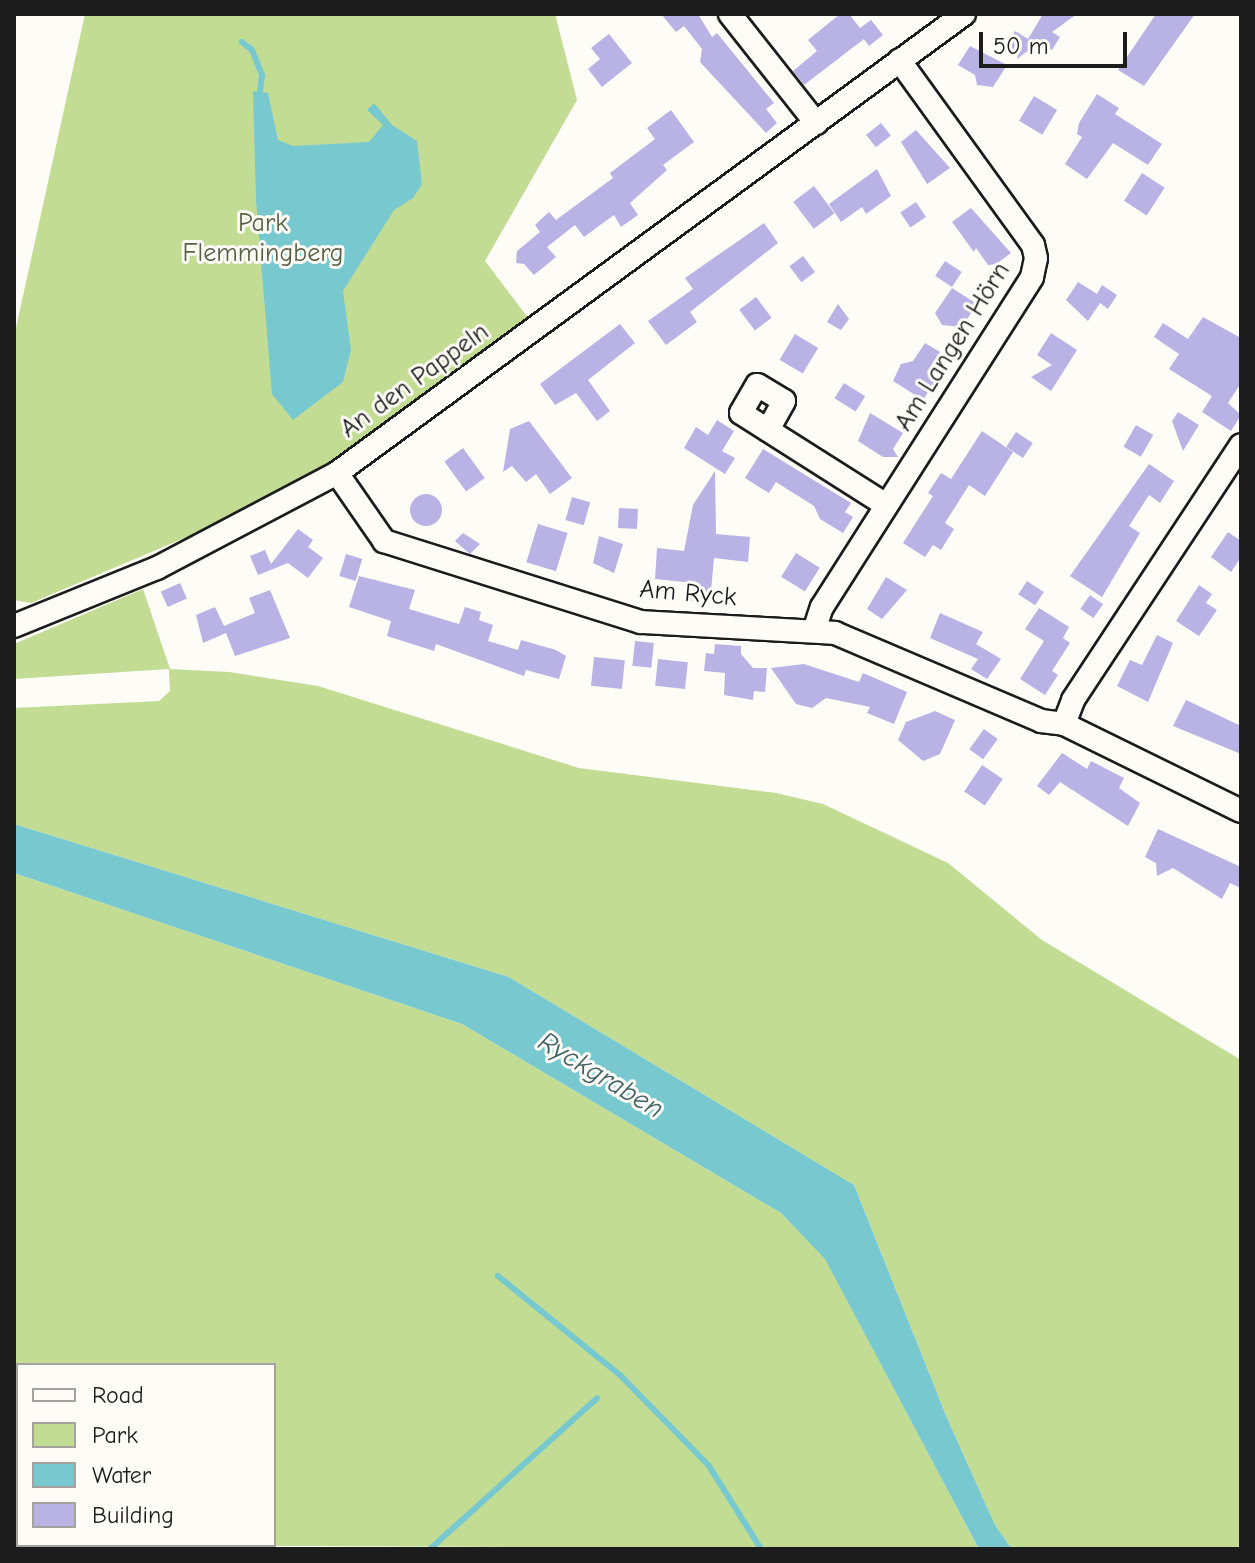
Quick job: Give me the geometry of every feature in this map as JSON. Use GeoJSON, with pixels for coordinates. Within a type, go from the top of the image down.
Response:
{"type":"FeatureCollection","features":[{"type":"Feature","properties":{"kind":"street"},"geometry":{"type":"LineString","coordinates":[[730,14],[816,123]]}},
{"type":"Feature","properties":{"kind":"street","name":"An den Pappeln"},"geometry":{"type":"LineString","coordinates":[[14,626],[157,568],[337,473],[964,14]]}},
{"type":"Feature","properties":{"kind":"street","name":"Am Langen Hörn"},"geometry":{"type":"LineString","coordinates":[[814,631],[822,607],[1032,277],[1036,258],[1033,245],[899,60]]}},
{"type":"Feature","properties":{"kind":"street"},"geometry":{"type":"LineString","coordinates":[[768,430],[886,505]]}},
{"type":"Feature","properties":{"kind":"street"},"geometry":{"type":"LineString","coordinates":[[1064,724],[1073,700],[1241,445]]}},
{"type":"Feature","properties":{"kind":"street","name":"Am Ryck"},"geometry":{"type":"LineString","coordinates":[[337,473],[384,541],[641,622],[835,633],[1041,721],[1064,724],[1241,811]]}},
{"type":"Feature","properties":{"kind":"green space","name":"Park Flemmingberg"},"geometry":{"type":"Polygon","coordinates":[[[85,14],[555,14],[577,100],[485,261],[532,323],[335,462],[227,520],[31,603],[14,600],[14,337],[85,14]]]}},
{"type":"Feature","properties":{"kind":"green space"},"geometry":{"type":"Polygon","coordinates":[[[143,589],[170,669],[229,672],[318,686],[579,768],[776,793],[823,804],[948,863],[1042,940],[1241,1060],[1241,1549],[1012,1549],[995,1525],[947,1418],[854,1185],[509,977],[14,824],[14,708],[159,701],[170,691],[169,669],[14,679],[14,644],[143,589]]]}},
{"type":"Feature","properties":{"kind":"green space"},"geometry":{"type":"Polygon","coordinates":[[[14,873],[462,1024],[781,1213],[825,1258],[979,1549],[276,1546],[276,1363],[16,1363],[14,1517],[14,873]]]}},
{"type":"Feature","properties":{"kind":"water"},"geometry":{"type":"Polygon","coordinates":[[[253,91],[268,93],[278,140],[293,146],[369,142],[383,125],[367,110],[374,103],[392,125],[417,141],[422,184],[413,198],[394,210],[343,291],[351,350],[343,382],[293,420],[272,394],[256,200],[253,91]]]}},
{"type":"Feature","properties":{"kind":"water","name":"Ryckgraben"},"geometry":{"type":"Polygon","coordinates":[[[14,824],[509,977],[854,1185],[947,1418],[995,1525],[1012,1549],[979,1549],[825,1259],[781,1213],[462,1024],[14,873],[14,824]]]}},
{"type":"Feature","properties":{"kind":"building"},"geometry":{"type":"Polygon","coordinates":[[[661,14],[698,14],[712,37],[717,33],[774,103],[766,109],[777,123],[766,133],[700,62],[702,49],[684,26],[676,32],[661,14]]]}},
{"type":"Feature","properties":{"kind":"building"},"geometry":{"type":"Polygon","coordinates":[[[840,14],[849,14],[860,28],[871,20],[883,35],[869,46],[864,39],[804,85],[793,71],[817,51],[808,40],[840,14]]]}},
{"type":"Feature","properties":{"kind":"building"},"geometry":{"type":"Polygon","coordinates":[[[1043,14],[1077,14],[1052,32],[1060,37],[1052,50],[1039,42],[1017,59],[1018,54],[1005,46],[1015,31],[1028,39],[1043,14]]]}},
{"type":"Feature","properties":{"kind":"building"},"geometry":{"type":"Polygon","coordinates":[[[1156,14],[1195,14],[1144,86],[1118,70],[1156,14]]]}},
{"type":"Feature","properties":{"kind":"building"},"geometry":{"type":"Polygon","coordinates":[[[609,34],[632,63],[602,87],[588,69],[600,59],[591,48],[609,34]]]}},
{"type":"Feature","properties":{"kind":"building"},"geometry":{"type":"Polygon","coordinates":[[[970,46],[1007,65],[993,87],[977,85],[975,75],[958,65],[970,46]]]}},
{"type":"Feature","properties":{"kind":"building"},"geometry":{"type":"Polygon","coordinates":[[[1097,94],[1119,108],[1115,114],[1162,144],[1148,165],[1113,143],[1087,179],[1065,164],[1082,137],[1077,134],[1079,123],[1097,94]]]}},
{"type":"Feature","properties":{"kind":"building"},"geometry":{"type":"Polygon","coordinates":[[[1034,96],[1057,110],[1042,135],[1019,121],[1034,96]]]}},
{"type":"Feature","properties":{"kind":"building"},"geometry":{"type":"Polygon","coordinates":[[[671,110],[694,142],[663,165],[667,170],[630,203],[638,215],[621,227],[614,215],[584,237],[575,225],[547,247],[556,257],[534,275],[524,264],[516,263],[517,251],[540,232],[535,225],[549,212],[556,220],[613,178],[610,173],[655,139],[647,128],[671,110]]]}},
{"type":"Feature","properties":{"kind":"building"},"geometry":{"type":"Polygon","coordinates":[[[881,123],[891,136],[876,147],[866,135],[881,123]]]}},
{"type":"Feature","properties":{"kind":"building"},"geometry":{"type":"Polygon","coordinates":[[[916,130],[950,168],[927,184],[901,142],[916,130]]]}},
{"type":"Feature","properties":{"kind":"building"},"geometry":{"type":"Polygon","coordinates":[[[877,169],[891,196],[866,214],[862,207],[841,222],[829,204],[877,169]]]}},
{"type":"Feature","properties":{"kind":"building"},"geometry":{"type":"Polygon","coordinates":[[[1142,173],[1165,188],[1147,215],[1124,201],[1142,173]]]}},
{"type":"Feature","properties":{"kind":"building"},"geometry":{"type":"Polygon","coordinates":[[[814,186],[834,213],[814,229],[793,202],[814,186]]]}},
{"type":"Feature","properties":{"kind":"building"},"geometry":{"type":"Polygon","coordinates":[[[916,202],[926,217],[910,228],[900,213],[916,202]]]}},
{"type":"Feature","properties":{"kind":"building"},"geometry":{"type":"Polygon","coordinates":[[[971,208],[1011,253],[996,264],[988,265],[976,248],[974,252],[952,222],[971,208]]]}},
{"type":"Feature","properties":{"kind":"building"},"geometry":{"type":"Polygon","coordinates":[[[764,223],[778,243],[690,312],[697,322],[666,345],[648,321],[693,289],[685,278],[764,223]]]}},
{"type":"Feature","properties":{"kind":"building"},"geometry":{"type":"Polygon","coordinates":[[[803,256],[815,272],[801,282],[789,266],[803,256]]]}},
{"type":"Feature","properties":{"kind":"building"},"geometry":{"type":"Polygon","coordinates":[[[945,261],[962,272],[952,287],[935,276],[945,261]]]}},
{"type":"Feature","properties":{"kind":"building"},"geometry":{"type":"Polygon","coordinates":[[[1078,282],[1097,294],[1102,285],[1117,295],[1108,309],[1100,303],[1088,321],[1066,300],[1078,282]]]}},
{"type":"Feature","properties":{"kind":"building"},"geometry":{"type":"Polygon","coordinates":[[[952,288],[977,304],[962,327],[942,325],[935,313],[952,288]]]}},
{"type":"Feature","properties":{"kind":"building"},"geometry":{"type":"Polygon","coordinates":[[[756,297],[772,318],[755,330],[739,310],[756,297]]]}},
{"type":"Feature","properties":{"kind":"building"},"geometry":{"type":"Polygon","coordinates":[[[838,304],[849,319],[841,330],[827,322],[838,304]]]}},
{"type":"Feature","properties":{"kind":"building"},"geometry":{"type":"Polygon","coordinates":[[[1203,317],[1241,338],[1241,383],[1228,403],[1241,415],[1231,431],[1202,412],[1212,396],[1169,369],[1179,354],[1154,337],[1163,323],[1188,339],[1203,317]]]}},
{"type":"Feature","properties":{"kind":"building"},"geometry":{"type":"Polygon","coordinates":[[[620,324],[635,343],[588,380],[610,411],[597,421],[576,393],[555,405],[540,384],[620,324]]]}},
{"type":"Feature","properties":{"kind":"building"},"geometry":{"type":"Polygon","coordinates":[[[1051,333],[1077,350],[1051,391],[1031,377],[1052,365],[1037,355],[1051,333]]]}},
{"type":"Feature","properties":{"kind":"building"},"geometry":{"type":"Polygon","coordinates":[[[795,334],[818,348],[803,374],[780,360],[795,334]]]}},
{"type":"Feature","properties":{"kind":"building"},"geometry":{"type":"Polygon","coordinates":[[[925,343],[940,352],[927,372],[937,379],[923,400],[893,381],[901,364],[913,361],[925,343]]]}},
{"type":"Feature","properties":{"kind":"building"},"geometry":{"type":"Polygon","coordinates":[[[844,383],[865,396],[856,412],[834,398],[844,383]]]}},
{"type":"Feature","properties":{"kind":"building"},"geometry":{"type":"Polygon","coordinates":[[[1178,412],[1199,425],[1183,451],[1172,421],[1178,412]]]}},
{"type":"Feature","properties":{"kind":"building"},"geometry":{"type":"Polygon","coordinates":[[[870,413],[903,433],[893,449],[898,457],[883,457],[858,441],[870,413]]]}},
{"type":"Feature","properties":{"kind":"building"},"geometry":{"type":"Polygon","coordinates":[[[717,420],[734,431],[722,451],[735,458],[725,474],[684,448],[696,427],[708,435],[717,420]]]}},
{"type":"Feature","properties":{"kind":"building"},"geometry":{"type":"Polygon","coordinates":[[[529,421],[572,478],[550,494],[536,474],[526,482],[512,466],[503,472],[510,429],[529,421]]]}},
{"type":"Feature","properties":{"kind":"building"},"geometry":{"type":"Polygon","coordinates":[[[1136,425],[1153,435],[1141,457],[1124,447],[1136,425]]]}},
{"type":"Feature","properties":{"kind":"building"},"geometry":{"type":"Polygon","coordinates":[[[982,431],[1013,452],[985,496],[969,485],[945,523],[954,529],[941,550],[933,545],[925,557],[903,543],[933,496],[928,493],[941,473],[951,479],[982,431]]]}},
{"type":"Feature","properties":{"kind":"building"},"geometry":{"type":"Polygon","coordinates":[[[1016,432],[1033,443],[1023,458],[1006,447],[1016,432]]]}},
{"type":"Feature","properties":{"kind":"building"},"geometry":{"type":"Polygon","coordinates":[[[463,448],[485,478],[466,491],[444,462],[463,448]]]}},
{"type":"Feature","properties":{"kind":"building"},"geometry":{"type":"Polygon","coordinates":[[[763,449],[851,503],[845,512],[853,517],[843,533],[820,519],[814,506],[776,482],[769,493],[745,478],[763,449]]]}},
{"type":"Feature","properties":{"kind":"building"},"geometry":{"type":"Polygon","coordinates":[[[1149,464],[1174,481],[1160,503],[1149,495],[1129,526],[1140,533],[1102,597],[1070,576],[1149,464]]]}},
{"type":"Feature","properties":{"kind":"building"},"geometry":{"type":"Polygon","coordinates":[[[715,471],[716,534],[750,537],[748,562],[714,558],[710,602],[692,601],[694,583],[655,579],[657,548],[684,551],[693,505],[715,471]]]}},
{"type":"Feature","properties":{"kind":"building"},"geometry":{"type":"Polygon","coordinates":[[[426,494],[437,499],[442,510],[437,521],[426,526],[415,521],[410,510],[415,499],[426,494]]]}},
{"type":"Feature","properties":{"kind":"building"},"geometry":{"type":"Polygon","coordinates":[[[572,497],[590,502],[584,525],[565,520],[572,497]]]}},
{"type":"Feature","properties":{"kind":"building"},"geometry":{"type":"Polygon","coordinates":[[[619,508],[638,509],[637,529],[618,528],[619,508]]]}},
{"type":"Feature","properties":{"kind":"building"},"geometry":{"type":"Polygon","coordinates":[[[538,524],[568,533],[556,571],[526,562],[538,524]]]}},
{"type":"Feature","properties":{"kind":"building"},"geometry":{"type":"Polygon","coordinates":[[[298,529],[313,540],[308,547],[323,558],[308,578],[288,563],[258,575],[250,556],[265,550],[271,564],[298,529]]]}},
{"type":"Feature","properties":{"kind":"building"},"geometry":{"type":"Polygon","coordinates":[[[1228,532],[1241,541],[1241,557],[1231,572],[1211,557],[1228,532]]]}},
{"type":"Feature","properties":{"kind":"building"},"geometry":{"type":"Polygon","coordinates":[[[463,533],[480,544],[470,554],[455,541],[463,533]]]}},
{"type":"Feature","properties":{"kind":"building"},"geometry":{"type":"Polygon","coordinates":[[[599,536],[623,544],[614,573],[593,563],[599,536]]]}},
{"type":"Feature","properties":{"kind":"building"},"geometry":{"type":"Polygon","coordinates":[[[796,553],[820,568],[805,592],[781,577],[796,553]]]}},
{"type":"Feature","properties":{"kind":"building"},"geometry":{"type":"Polygon","coordinates":[[[346,554],[362,559],[356,581],[339,576],[346,554]]]}},
{"type":"Feature","properties":{"kind":"building"},"geometry":{"type":"Polygon","coordinates":[[[359,576],[415,590],[409,609],[459,624],[465,607],[481,612],[479,620],[493,625],[488,641],[518,650],[521,640],[556,650],[566,656],[559,679],[526,670],[524,676],[436,644],[434,651],[387,636],[391,621],[349,607],[359,576]]]}},
{"type":"Feature","properties":{"kind":"building"},"geometry":{"type":"Polygon","coordinates":[[[886,577],[907,590],[882,619],[867,609],[886,577]]]}},
{"type":"Feature","properties":{"kind":"building"},"geometry":{"type":"Polygon","coordinates":[[[1027,581],[1044,592],[1035,605],[1018,594],[1027,581]]]}},
{"type":"Feature","properties":{"kind":"building"},"geometry":{"type":"Polygon","coordinates":[[[180,583],[187,599],[168,607],[161,592],[180,583]]]}},
{"type":"Feature","properties":{"kind":"building"},"geometry":{"type":"Polygon","coordinates":[[[1199,585],[1212,594],[1206,603],[1217,610],[1199,636],[1176,621],[1199,585]]]}},
{"type":"Feature","properties":{"kind":"building"},"geometry":{"type":"Polygon","coordinates":[[[270,590],[290,638],[235,656],[226,633],[203,643],[196,615],[215,607],[224,626],[255,613],[249,598],[270,590]]]}},
{"type":"Feature","properties":{"kind":"building"},"geometry":{"type":"Polygon","coordinates":[[[1090,595],[1103,604],[1093,618],[1080,609],[1090,595]]]}},
{"type":"Feature","properties":{"kind":"building"},"geometry":{"type":"Polygon","coordinates":[[[1039,608],[1069,627],[1063,638],[1070,643],[1052,671],[1058,675],[1045,695],[1020,679],[1044,641],[1025,629],[1039,608]]]}},
{"type":"Feature","properties":{"kind":"building"},"geometry":{"type":"Polygon","coordinates":[[[940,613],[983,632],[976,644],[1001,659],[987,679],[971,669],[978,659],[930,638],[940,613]]]}},
{"type":"Feature","properties":{"kind":"building"},"geometry":{"type":"Polygon","coordinates":[[[1157,635],[1173,643],[1148,702],[1117,686],[1130,660],[1142,665],[1157,635]]]}},
{"type":"Feature","properties":{"kind":"building"},"geometry":{"type":"Polygon","coordinates":[[[635,641],[654,643],[651,668],[632,666],[635,641]]]}},
{"type":"Feature","properties":{"kind":"building"},"geometry":{"type":"Polygon","coordinates":[[[715,644],[741,646],[741,654],[753,668],[767,668],[765,692],[754,691],[753,700],[724,695],[725,673],[704,671],[706,653],[714,654],[715,644]]]}},
{"type":"Feature","properties":{"kind":"building"},"geometry":{"type":"Polygon","coordinates":[[[594,657],[625,660],[622,689],[591,686],[594,657]]]}},
{"type":"Feature","properties":{"kind":"building"},"geometry":{"type":"Polygon","coordinates":[[[658,659],[688,662],[685,689],[655,686],[658,659]]]}},
{"type":"Feature","properties":{"kind":"building"},"geometry":{"type":"Polygon","coordinates":[[[804,664],[859,682],[863,673],[907,692],[894,724],[867,713],[870,707],[826,698],[812,708],[796,704],[771,668],[804,664]]]}},
{"type":"Feature","properties":{"kind":"building"},"geometry":{"type":"Polygon","coordinates":[[[1186,700],[1241,726],[1241,754],[1173,726],[1186,700]]]}},
{"type":"Feature","properties":{"kind":"building"},"geometry":{"type":"Polygon","coordinates":[[[935,711],[955,720],[940,754],[923,761],[898,740],[906,722],[935,711]]]}},
{"type":"Feature","properties":{"kind":"building"},"geometry":{"type":"Polygon","coordinates":[[[984,729],[998,739],[983,759],[969,749],[984,729]]]}},
{"type":"Feature","properties":{"kind":"building"},"geometry":{"type":"Polygon","coordinates":[[[1062,753],[1087,769],[1091,761],[1124,778],[1119,788],[1140,803],[1128,826],[1060,782],[1049,795],[1037,786],[1062,753]]]}},
{"type":"Feature","properties":{"kind":"building"},"geometry":{"type":"Polygon","coordinates":[[[982,765],[1003,779],[985,806],[964,792],[982,765]]]}},
{"type":"Feature","properties":{"kind":"building"},"geometry":{"type":"Polygon","coordinates":[[[1158,829],[1241,867],[1241,888],[1230,883],[1222,899],[1173,868],[1157,876],[1156,863],[1145,857],[1158,829]]]}},
{"type":"Feature","properties":{"kind":"waterway"},"geometry":{"type":"LineString","coordinates":[[242,42],[252,50],[262,75],[260,91]]}},
{"type":"Feature","properties":{"kind":"waterway"},"geometry":{"type":"LineString","coordinates":[[498,1276],[621,1376],[709,1466],[761,1549]]}},
{"type":"Feature","properties":{"kind":"waterway"},"geometry":{"type":"LineString","coordinates":[[430,1549],[597,1398]]}}]}
